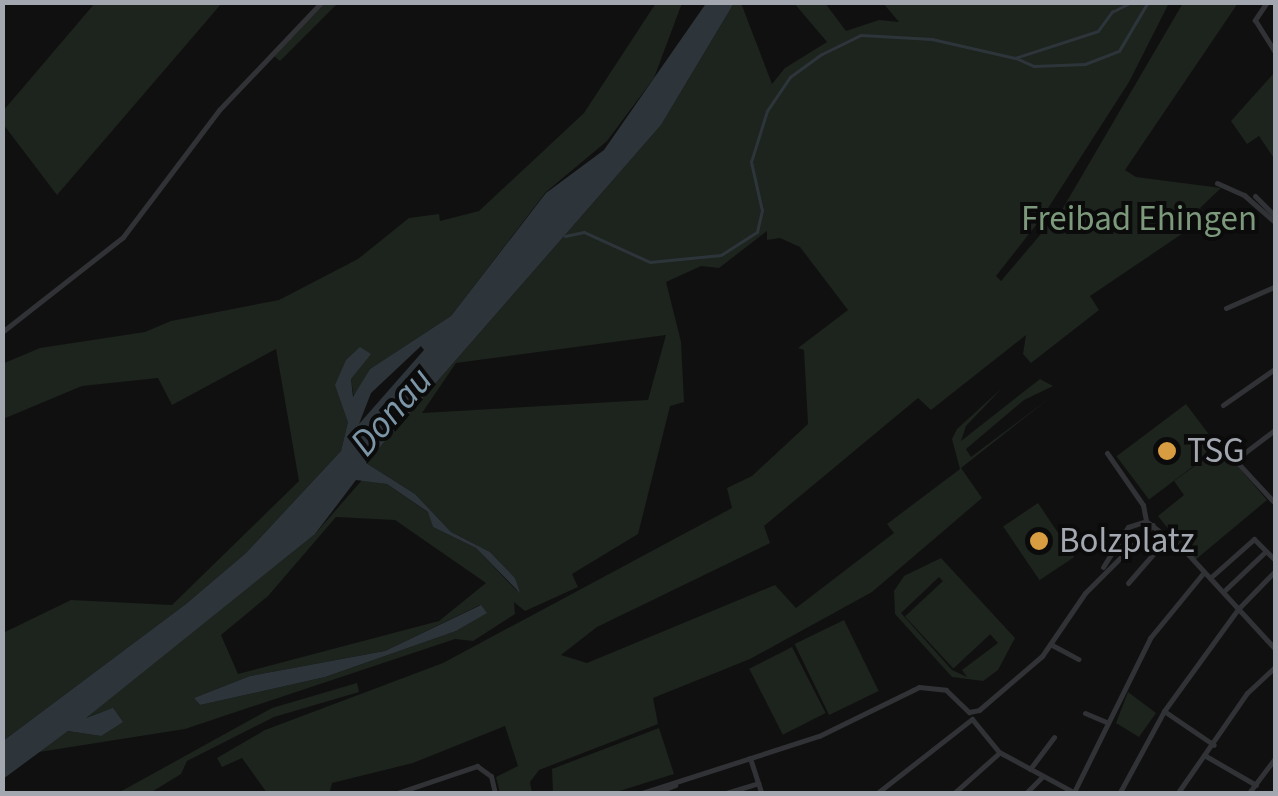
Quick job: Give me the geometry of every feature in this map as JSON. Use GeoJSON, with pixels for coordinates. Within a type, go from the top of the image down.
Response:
{"type":"FeatureCollection","features":[{"type":"Feature","properties":{"kind":"street"},"geometry":{"type":"LineString","coordinates":[[2,332],[123,237],[220,110],[322,2]]}},
{"type":"Feature","properties":{"kind":"street"},"geometry":{"type":"LineString","coordinates":[[1267,2],[1256,20],[1276,53]]}},
{"type":"Feature","properties":{"kind":"street"},"geometry":{"type":"LineString","coordinates":[[1217,183],[1253,198],[1276,220]]}},
{"type":"Feature","properties":{"kind":"street"},"geometry":{"type":"LineString","coordinates":[[1226,308],[1276,286]]}},
{"type":"Feature","properties":{"kind":"street"},"geometry":{"type":"LineString","coordinates":[[1223,405],[1276,368]]}},
{"type":"Feature","properties":{"kind":"street"},"geometry":{"type":"LineString","coordinates":[[1275,502],[1235,460],[1276,429]]}},
{"type":"Feature","properties":{"kind":"street"},"geometry":{"type":"LineString","coordinates":[[1107,452],[1143,505],[1149,523],[1207,575],[1275,648]]}},
{"type":"Feature","properties":{"kind":"street"},"geometry":{"type":"LineString","coordinates":[[876,794],[886,792],[1052,644],[1128,526],[1149,523]]}},
{"type":"Feature","properties":{"kind":"street"},"geometry":{"type":"LineString","coordinates":[[1097,579],[1149,523]]}},
{"type":"Feature","properties":{"kind":"street"},"geometry":{"type":"LineString","coordinates":[[1128,584],[1168,537]]}},
{"type":"Feature","properties":{"kind":"street"},"geometry":{"type":"LineString","coordinates":[[639,794],[835,730],[919,687],[946,690],[999,752],[1064,791],[1076,793],[1150,638],[1207,575],[1254,538],[1276,561]]}},
{"type":"Feature","properties":{"kind":"street"},"geometry":{"type":"LineString","coordinates":[[1223,592],[1266,551]]}},
{"type":"Feature","properties":{"kind":"street"},"geometry":{"type":"LineString","coordinates":[[1119,794],[1164,711],[1238,609],[1276,570]]}},
{"type":"Feature","properties":{"kind":"street"},"geometry":{"type":"LineString","coordinates":[[1052,644],[1078,659]]}},
{"type":"Feature","properties":{"kind":"street"},"geometry":{"type":"LineString","coordinates":[[1177,794],[1247,694],[1276,666]]}},
{"type":"Feature","properties":{"kind":"street"},"geometry":{"type":"LineString","coordinates":[[1164,711],[1214,744]]}},
{"type":"Feature","properties":{"kind":"street"},"geometry":{"type":"LineString","coordinates":[[1086,713],[1108,722]]}},
{"type":"Feature","properties":{"kind":"street"},"geometry":{"type":"LineString","coordinates":[[1030,769],[1054,737]]}},
{"type":"Feature","properties":{"kind":"street"},"geometry":{"type":"LineString","coordinates":[[952,794],[999,752]]}},
{"type":"Feature","properties":{"kind":"street"},"geometry":{"type":"LineString","coordinates":[[1204,755],[1256,785]]}},
{"type":"Feature","properties":{"kind":"street"},"geometry":{"type":"LineString","coordinates":[[1248,794],[1276,757]]}},
{"type":"Feature","properties":{"kind":"street"},"geometry":{"type":"LineString","coordinates":[[750,758],[762,794]]}},
{"type":"Feature","properties":{"kind":"street"},"geometry":{"type":"LineString","coordinates":[[394,794],[477,766],[491,776],[496,794]]}},
{"type":"Feature","properties":{"kind":"street"},"geometry":{"type":"LineString","coordinates":[[1025,794],[1043,776]]}},
{"type":"Feature","properties":{"kind":"street"},"geometry":{"type":"LineString","coordinates":[[652,794],[681,780]]}},
{"type":"Feature","properties":{"kind":"street"},"geometry":{"type":"LineString","coordinates":[[723,794],[758,782]]}},
{"type":"Feature","properties":{"kind":"green space"},"geometry":{"type":"Polygon","coordinates":[[[95,3],[222,3],[57,195],[3,124],[3,111],[95,3]]]}},
{"type":"Feature","properties":{"kind":"green space"},"geometry":{"type":"Polygon","coordinates":[[[325,3],[338,3],[280,61],[274,56],[325,3]]]}},
{"type":"Feature","properties":{"kind":"green space"},"geometry":{"type":"Polygon","coordinates":[[[656,3],[682,3],[654,78],[607,141],[546,192],[451,316],[370,369],[354,398],[351,379],[370,354],[346,360],[348,422],[341,451],[246,553],[186,604],[3,741],[3,633],[71,600],[172,605],[299,481],[276,349],[172,405],[158,378],[82,386],[3,419],[2,364],[40,348],[145,332],[171,321],[279,300],[358,259],[409,218],[439,214],[440,221],[479,211],[584,113],[656,3]]]}},
{"type":"Feature","properties":{"kind":"green space","name":"Freibad Ehingen"},"geometry":{"type":"Polygon","coordinates":[[[734,3],[741,3],[772,84],[785,68],[827,42],[794,3],[825,3],[846,31],[879,20],[899,22],[883,3],[1169,3],[1129,82],[1043,216],[996,276],[1001,281],[1063,208],[1183,3],[1238,3],[1125,170],[1136,177],[1221,188],[1200,208],[1207,217],[1090,296],[1099,310],[1031,363],[1023,354],[1026,335],[931,410],[918,398],[764,526],[770,543],[597,627],[561,655],[587,663],[775,585],[796,608],[894,533],[887,524],[960,469],[952,439],[957,429],[1002,388],[966,426],[961,441],[1040,379],[1053,386],[1024,400],[966,449],[971,457],[1051,397],[961,468],[982,498],[872,592],[750,659],[653,698],[658,724],[539,770],[530,782],[532,793],[500,793],[496,777],[518,766],[505,726],[413,763],[332,783],[330,791],[267,793],[242,758],[222,767],[217,758],[265,730],[443,663],[732,508],[727,488],[752,476],[808,424],[804,350],[798,348],[848,310],[800,247],[780,238],[767,240],[767,231],[719,268],[701,266],[666,282],[681,342],[684,402],[670,406],[638,534],[572,574],[578,587],[525,611],[514,602],[515,614],[473,641],[455,639],[185,729],[39,752],[68,731],[101,736],[102,712],[85,718],[315,534],[362,480],[387,484],[429,513],[433,527],[476,548],[517,591],[515,578],[490,552],[451,532],[415,494],[366,463],[661,125],[734,3]],[[666,335],[456,363],[422,413],[648,400],[666,335]],[[336,517],[268,596],[221,635],[238,674],[439,621],[486,583],[395,520],[336,517]],[[480,605],[385,651],[250,676],[194,698],[200,705],[325,677],[456,631],[486,613],[480,605]]]}},
{"type":"Feature","properties":{"kind":"green space"},"geometry":{"type":"Polygon","coordinates":[[[1275,72],[1275,160],[1259,136],[1247,144],[1231,121],[1275,72]]]}},
{"type":"Feature","properties":{"kind":"green space","name":"TSG"},"geometry":{"type":"Polygon","coordinates":[[[1186,404],[1218,447],[1149,499],[1117,456],[1186,404]]]}},
{"type":"Feature","properties":{"kind":"green space"},"geometry":{"type":"Polygon","coordinates":[[[1221,447],[1267,500],[1194,561],[1158,516],[1184,495],[1174,481],[1221,447]]]}},
{"type":"Feature","properties":{"kind":"green space","name":"Bolzplatz"},"geometry":{"type":"Polygon","coordinates":[[[1038,503],[1074,557],[1040,580],[1003,526],[1038,503]]]}},
{"type":"Feature","properties":{"kind":"green space"},"geometry":{"type":"Polygon","coordinates":[[[941,558],[1015,638],[998,670],[983,681],[952,677],[895,614],[894,591],[904,576],[941,558]],[[939,577],[901,613],[952,670],[967,677],[962,670],[998,643],[939,577]]]}},
{"type":"Feature","properties":{"kind":"green space"},"geometry":{"type":"Polygon","coordinates":[[[943,581],[991,633],[953,668],[905,616],[943,581]]]}},
{"type":"Feature","properties":{"kind":"green space"},"geometry":{"type":"Polygon","coordinates":[[[844,620],[879,691],[829,715],[795,644],[844,620]]]}},
{"type":"Feature","properties":{"kind":"green space"},"geometry":{"type":"Polygon","coordinates":[[[792,647],[826,713],[783,735],[749,669],[792,647]]]}},
{"type":"Feature","properties":{"kind":"green space"},"geometry":{"type":"Polygon","coordinates":[[[357,683],[359,692],[274,717],[187,761],[181,774],[150,793],[118,793],[272,708],[357,683]]]}},
{"type":"Feature","properties":{"kind":"green space"},"geometry":{"type":"Polygon","coordinates":[[[1128,692],[1156,713],[1139,737],[1116,723],[1128,692]]]}},
{"type":"Feature","properties":{"kind":"green space"},"geometry":{"type":"Polygon","coordinates":[[[659,728],[674,774],[613,793],[553,793],[552,769],[659,728]]]}},
{"type":"Feature","properties":{"kind":"water","name":"Donau"},"geometry":{"type":"Polygon","coordinates":[[[707,2],[734,3],[661,125],[366,463],[415,494],[451,532],[490,552],[515,578],[520,593],[476,548],[433,527],[428,512],[387,484],[356,480],[315,534],[86,718],[113,708],[123,722],[101,736],[68,731],[3,779],[3,741],[186,604],[246,553],[341,451],[348,422],[335,385],[346,360],[360,347],[371,354],[351,379],[353,397],[370,369],[451,316],[546,193],[604,150],[707,2]],[[421,346],[371,393],[359,424],[424,350],[421,346]]]}},
{"type":"Feature","properties":{"kind":"water"},"geometry":{"type":"Polygon","coordinates":[[[481,605],[487,613],[456,631],[325,677],[200,705],[194,698],[250,676],[385,651],[481,605]]]}},
{"type":"Feature","properties":{"kind":"waterway"},"geometry":{"type":"LineString","coordinates":[[565,236],[584,232],[650,262],[721,255],[757,232],[762,211],[751,162],[767,111],[790,77],[822,54],[861,35],[932,39],[1015,58],[1098,31],[1112,12],[1132,2]]}},
{"type":"Feature","properties":{"kind":"waterway"},"geometry":{"type":"LineString","coordinates":[[1016,58],[1034,66],[1085,64],[1119,51],[1148,2]]}},
{"type":"Feature","properties":{"kind":"place","name":"TSG"},"geometry":{"type":"Point","coordinates":[1167,451]}},
{"type":"Feature","properties":{"kind":"place","name":"Bolzplatz"},"geometry":{"type":"Point","coordinates":[1039,541]}}]}
